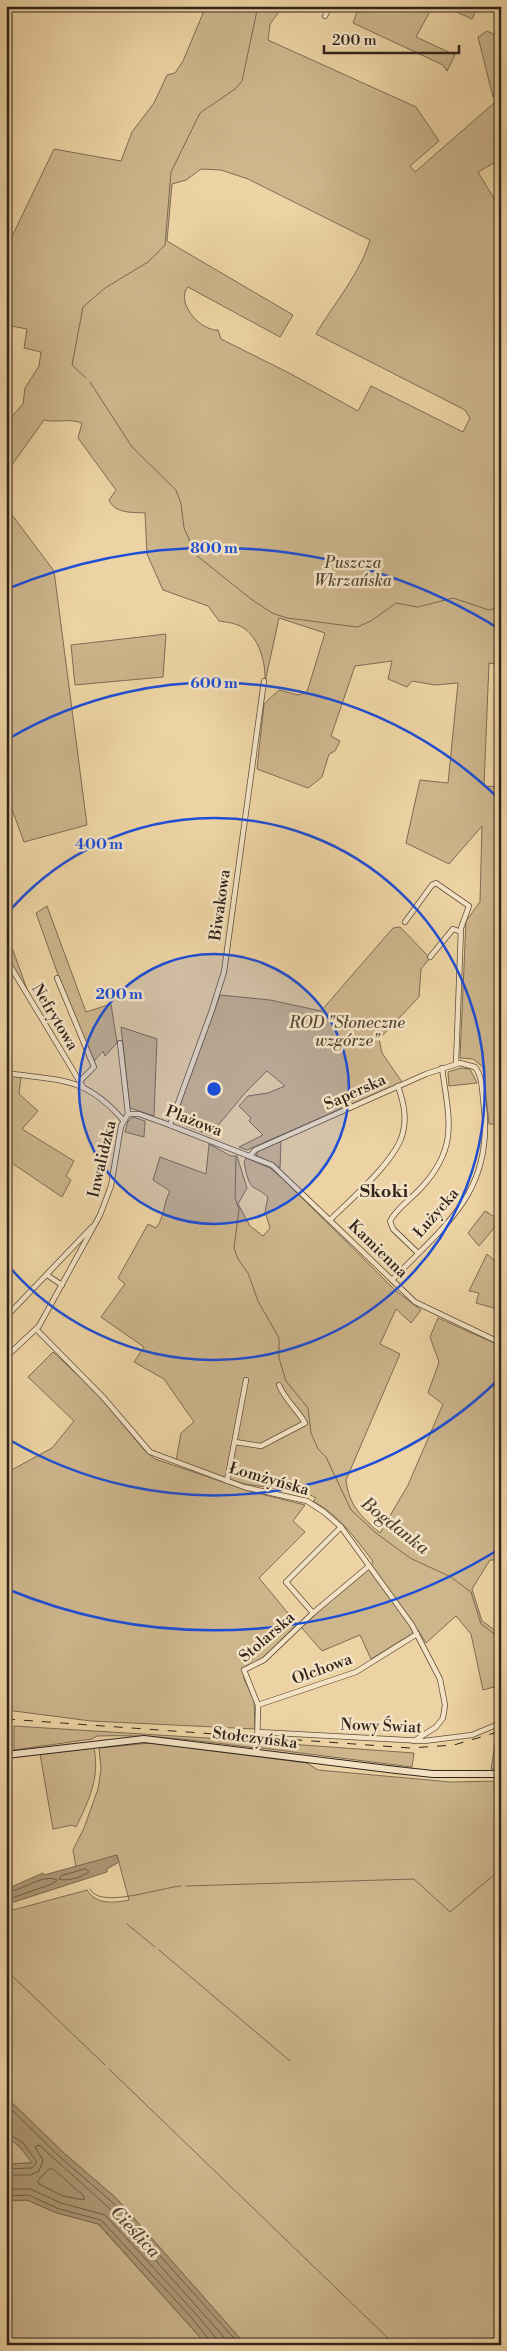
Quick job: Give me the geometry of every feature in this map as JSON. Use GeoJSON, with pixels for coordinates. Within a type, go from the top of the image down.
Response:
{"type":"FeatureCollection","features":[{"type":"Feature","properties":{"kind":"street"},"geometry":{"type":"LineString","coordinates":[[325,16],[330,6]]}},
{"type":"Feature","properties":{"kind":"street","name":"Biwakowa"},"geometry":{"type":"LineString","coordinates":[[170,1125],[222,981],[264,681]]}},
{"type":"Feature","properties":{"kind":"street"},"geometry":{"type":"LineString","coordinates":[[405,922],[432,885],[436,883],[469,906],[460,932],[456,1064]]}},
{"type":"Feature","properties":{"kind":"street"},"geometry":{"type":"LineString","coordinates":[[430,956],[453,929],[460,932]]}},
{"type":"Feature","properties":{"kind":"street","name":"Nefrytowa"},"geometry":{"type":"LineString","coordinates":[[6,959],[83,1087]]}},
{"type":"Feature","properties":{"kind":"street"},"geometry":{"type":"LineString","coordinates":[[57,978],[94,1067],[80,1081]]}},
{"type":"Feature","properties":{"kind":"street","name":"Inwalidzka"},"geometry":{"type":"LineString","coordinates":[[6,1357],[37,1330],[98,1220],[109,1192],[123,1120],[128,1114],[120,1043]]}},
{"type":"Feature","properties":{"kind":"street","name":"Saperska"},"geometry":{"type":"LineString","coordinates":[[250,1156],[255,1150],[442,1068],[465,1063],[475,1067]]}},
{"type":"Feature","properties":{"kind":"street","name":"Łużycka"},"geometry":{"type":"LineString","coordinates":[[392,1280],[467,1198],[482,1162],[486,1145],[486,1123],[480,1079],[475,1067]]}},
{"type":"Feature","properties":{"kind":"street"},"geometry":{"type":"LineString","coordinates":[[418,1253],[392,1229],[390,1221],[427,1182],[445,1153],[449,1129],[442,1068]]}},
{"type":"Feature","properties":{"kind":"street"},"geometry":{"type":"LineString","coordinates":[[6,1073],[63,1081],[83,1087],[103,1099],[123,1120]]}},
{"type":"Feature","properties":{"kind":"street"},"geometry":{"type":"LineString","coordinates":[[330,1220],[392,1155],[398,1146],[403,1132],[404,1116],[398,1086]]}},
{"type":"Feature","properties":{"kind":"street","name":"Plażowa"},"geometry":{"type":"LineString","coordinates":[[128,1114],[141,1115],[250,1156]]}},
{"type":"Feature","properties":{"kind":"street","name":"Kamienna"},"geometry":{"type":"LineString","coordinates":[[250,1156],[275,1167],[418,1304],[501,1343]]}},
{"type":"Feature","properties":{"kind":"street","name":"Inwalidzka"},"geometry":{"type":"LineString","coordinates":[[6,1317],[98,1220]]}},
{"type":"Feature","properties":{"kind":"street"},"geometry":{"type":"LineString","coordinates":[[78,1242],[81,1242],[84,1246]]}},
{"type":"Feature","properties":{"kind":"street"},"geometry":{"type":"LineString","coordinates":[[47,1275],[62,1285]]}},
{"type":"Feature","properties":{"kind":"street","name":"Łomżyńska"},"geometry":{"type":"LineString","coordinates":[[37,1330],[104,1397],[150,1452],[261,1492],[307,1501],[324,1512],[341,1527],[406,1615],[436,1669],[444,1696],[445,1711],[436,1728],[437,1740]]}},
{"type":"Feature","properties":{"kind":"street"},"geometry":{"type":"LineString","coordinates":[[227,1481],[246,1380]]}},
{"type":"Feature","properties":{"kind":"street"},"geometry":{"type":"LineString","coordinates":[[235,1442],[261,1446],[305,1423],[295,1407],[284,1399],[279,1385]]}},
{"type":"Feature","properties":{"kind":"street"},"geometry":{"type":"LineString","coordinates":[[313,1613],[286,1582],[341,1527]]}},
{"type":"Feature","properties":{"kind":"street","name":"Stolarska"},"geometry":{"type":"LineString","coordinates":[[257,1752],[258,1705],[244,1670],[264,1660],[313,1613],[368,1566]]}},
{"type":"Feature","properties":{"kind":"street","name":"Olchowa"},"geometry":{"type":"LineString","coordinates":[[258,1705],[356,1672],[417,1634]]}},
{"type":"Feature","properties":{"kind":"street","name":"Nowy Świat"},"geometry":{"type":"LineString","coordinates":[[258,1732],[414,1741],[437,1740],[479,1733],[501,1723]]}},
{"type":"Feature","properties":{"kind":"street"},"geometry":{"type":"LineString","coordinates":[[414,1741],[436,1728]]}},
{"type":"Feature","properties":{"kind":"street","name":"Stołczyńska"},"geometry":{"type":"LineString","coordinates":[[6,1755],[139,1739],[433,1774],[501,1774]]}},
{"type":"Feature","properties":{"kind":"green space","name":"Puszcza Wkrzańska"},"geometry":{"type":"Polygon","coordinates":[[[206,6],[283,6],[270,24],[268,40],[416,107],[439,141],[410,166],[415,172],[494,103],[501,120],[501,159],[478,172],[501,210],[501,665],[489,663],[484,786],[501,787],[501,1124],[489,1124],[483,1067],[473,1059],[460,1058],[466,921],[480,902],[482,826],[449,864],[406,843],[420,780],[448,783],[458,683],[435,685],[412,681],[407,687],[388,679],[392,661],[355,666],[331,736],[340,741],[335,751],[329,754],[322,777],[308,788],[257,769],[264,704],[279,690],[298,695],[307,692],[325,633],[279,618],[265,682],[263,658],[257,644],[248,631],[242,627],[219,621],[208,606],[163,590],[147,554],[145,513],[124,511],[112,505],[109,500],[116,490],[78,438],[82,423],[44,420],[6,473],[6,423],[23,404],[25,388],[39,366],[41,352],[24,348],[27,329],[6,325],[6,249],[54,149],[121,161],[132,132],[154,103],[167,75],[175,73],[183,61],[206,6]],[[201,169],[186,180],[172,184],[167,241],[293,315],[280,337],[188,287],[185,293],[185,300],[191,314],[197,321],[211,329],[218,330],[221,339],[291,374],[358,411],[371,386],[463,432],[470,418],[465,410],[316,334],[360,265],[370,240],[248,179],[221,170],[201,169]]]}},
{"type":"Feature","properties":{"kind":"green space"},"geometry":{"type":"Polygon","coordinates":[[[359,6],[433,6],[416,37],[455,55],[447,71],[443,65],[353,23],[359,6]]]}},
{"type":"Feature","properties":{"kind":"green space"},"geometry":{"type":"Polygon","coordinates":[[[454,6],[478,6],[472,19],[452,10],[454,6]]]}},
{"type":"Feature","properties":{"kind":"green space"},"geometry":{"type":"Polygon","coordinates":[[[487,31],[501,38],[501,83],[493,97],[478,37],[487,31]]]}},
{"type":"Feature","properties":{"kind":"green space"},"geometry":{"type":"Polygon","coordinates":[[[6,507],[54,571],[87,825],[24,842],[6,793],[6,507]]]}},
{"type":"Feature","properties":{"kind":"green space"},"geometry":{"type":"Polygon","coordinates":[[[166,634],[163,677],[75,685],[71,645],[166,634]]]}},
{"type":"Feature","properties":{"kind":"green space"},"geometry":{"type":"Polygon","coordinates":[[[47,906],[86,1012],[111,1004],[117,1043],[105,1056],[103,1051],[95,1060],[93,1060],[67,1000],[36,913],[47,906]]]}},
{"type":"Feature","properties":{"kind":"green space","name":"ROD \"Słoneczne wzgórze\""},"geometry":{"type":"Polygon","coordinates":[[[400,927],[430,958],[421,969],[419,997],[379,1039],[382,1053],[402,1082],[247,1150],[239,1147],[263,1135],[249,1121],[251,1118],[239,1106],[248,1096],[268,1093],[285,1086],[267,1071],[245,1093],[210,1135],[174,1121],[220,995],[270,1000],[321,1011],[393,928],[400,927]]]}},
{"type":"Feature","properties":{"kind":"green space"},"geometry":{"type":"Polygon","coordinates":[[[6,931],[28,992],[6,955],[6,931]]]}},
{"type":"Feature","properties":{"kind":"green space"},"geometry":{"type":"Polygon","coordinates":[[[121,1027],[157,1039],[154,1116],[130,1108],[121,1027]]]}},
{"type":"Feature","properties":{"kind":"green space"},"geometry":{"type":"Polygon","coordinates":[[[461,1068],[470,1069],[477,1083],[449,1086],[448,1072],[461,1068]]]}},
{"type":"Feature","properties":{"kind":"green space"},"geometry":{"type":"Polygon","coordinates":[[[6,1076],[21,1077],[19,1094],[38,1111],[22,1129],[74,1161],[66,1176],[71,1180],[62,1197],[6,1159],[6,1076]]]}},
{"type":"Feature","properties":{"kind":"green space"},"geometry":{"type":"Polygon","coordinates":[[[133,1117],[145,1121],[144,1137],[125,1132],[128,1121],[133,1117]]]}},
{"type":"Feature","properties":{"kind":"green space"},"geometry":{"type":"Polygon","coordinates":[[[281,1141],[280,1168],[256,1155],[258,1151],[281,1141]]]}},
{"type":"Feature","properties":{"kind":"green space"},"geometry":{"type":"Polygon","coordinates":[[[209,1144],[231,1156],[237,1156],[247,1188],[238,1204],[250,1226],[263,1236],[270,1228],[265,1212],[268,1197],[249,1182],[244,1162],[246,1158],[270,1168],[282,1178],[396,1291],[421,1310],[411,1323],[396,1309],[380,1344],[400,1354],[346,1480],[353,1504],[380,1533],[408,1485],[443,1404],[428,1393],[439,1362],[430,1337],[438,1318],[501,1346],[501,1453],[498,1455],[501,1465],[501,1560],[490,1560],[472,1589],[482,1621],[499,1633],[501,1631],[501,1685],[483,1690],[471,1634],[456,1616],[426,1643],[418,1630],[371,1659],[360,1635],[322,1651],[301,1627],[373,1563],[359,1543],[331,1513],[313,1501],[316,1498],[307,1493],[244,1484],[176,1461],[181,1433],[194,1422],[164,1379],[134,1362],[144,1347],[101,1317],[125,1284],[118,1278],[148,1224],[156,1228],[161,1219],[170,1191],[153,1180],[160,1157],[206,1174],[209,1144]]]}},
{"type":"Feature","properties":{"kind":"green space"},"geometry":{"type":"Polygon","coordinates":[[[485,1211],[498,1219],[499,1222],[479,1246],[468,1233],[485,1211]]]}},
{"type":"Feature","properties":{"kind":"green space"},"geometry":{"type":"Polygon","coordinates":[[[487,1254],[501,1266],[501,1310],[476,1303],[479,1293],[469,1291],[487,1254]]]}},
{"type":"Feature","properties":{"kind":"green space"},"geometry":{"type":"Polygon","coordinates":[[[53,1352],[96,1392],[144,1450],[155,1459],[253,1492],[305,1505],[293,1521],[305,1532],[259,1578],[297,1624],[260,1661],[245,1666],[243,1670],[244,1679],[254,1700],[255,1729],[91,1721],[6,1710],[6,1473],[52,1448],[74,1421],[28,1377],[53,1352]]]}},
{"type":"Feature","properties":{"kind":"green space"},"geometry":{"type":"Polygon","coordinates":[[[14,1726],[255,1741],[255,1748],[137,1736],[97,1736],[92,1739],[14,1750],[14,1726]]]}},
{"type":"Feature","properties":{"kind":"green space"},"geometry":{"type":"Polygon","coordinates":[[[501,1737],[501,1769],[491,1769],[496,1739],[501,1737]]]}},
{"type":"Feature","properties":{"kind":"green space"},"geometry":{"type":"Polygon","coordinates":[[[261,1742],[414,1753],[412,1767],[261,1748],[261,1742]]]}},
{"type":"Feature","properties":{"kind":"green space"},"geometry":{"type":"Polygon","coordinates":[[[150,1743],[307,1763],[318,1770],[451,1782],[501,1781],[501,2345],[246,2345],[116,2198],[65,2154],[6,2097],[6,1910],[11,1903],[13,1910],[87,1890],[100,1901],[117,1902],[129,1900],[117,1855],[76,1867],[73,1850],[84,1828],[98,1789],[101,1769],[99,1748],[150,1743]]]}},
{"type":"Feature","properties":{"kind":"green space"},"geometry":{"type":"Polygon","coordinates":[[[94,1748],[96,1769],[92,1789],[76,1827],[72,1825],[53,1829],[40,1754],[94,1748]]]}},
{"type":"Feature","properties":{"kind":"green space"},"geometry":{"type":"Polygon","coordinates":[[[6,2136],[19,2146],[33,2163],[6,2164],[6,2136]]]}},
{"type":"Feature","properties":{"kind":"green space"},"geometry":{"type":"Polygon","coordinates":[[[27,2200],[57,2213],[98,2224],[207,2345],[6,2345],[6,2201],[27,2200]]]}},
{"type":"Feature","properties":{"kind":"water"},"geometry":{"type":"Polygon","coordinates":[[[117,1855],[119,1862],[107,1869],[107,1872],[11,1903],[6,1910],[6,1887],[11,1887],[43,1873],[44,1875],[117,1855]]]}},
{"type":"Feature","properties":{"kind":"water","name":"Cieślica"},"geometry":{"type":"Polygon","coordinates":[[[6,2097],[65,2154],[116,2198],[246,2345],[207,2345],[99,2224],[57,2213],[27,2200],[6,2201],[6,2164],[32,2163],[19,2146],[6,2136],[6,2097]]]}},
{"type":"Feature","properties":{"kind":"waterway"},"geometry":{"type":"LineString","coordinates":[[86,378],[72,365],[83,307],[105,288],[148,262],[165,245],[171,172],[200,113],[235,89],[242,81],[258,6]]}},
{"type":"Feature","properties":{"kind":"waterway"},"geometry":{"type":"LineString","coordinates":[[90,382],[132,447],[176,490],[181,504],[184,528],[196,555],[251,599],[272,613],[287,618],[357,627],[371,621],[396,603],[418,607],[453,598],[489,610],[501,607]]}},
{"type":"Feature","properties":{"kind":"waterway","name":"Bogdanka"},"geometry":{"type":"LineString","coordinates":[[236,1156],[235,1198],[239,1209],[234,1248],[238,1259],[248,1273],[258,1301],[279,1338],[279,1358],[286,1381],[308,1408],[311,1433],[318,1449],[326,1457],[351,1510],[376,1533],[410,1558],[451,1577],[471,1592],[481,1624],[501,1639]]}},
{"type":"Feature","properties":{"kind":"waterway","name":"Bogdanka"},"geometry":{"type":"LineString","coordinates":[[186,1886],[414,1879],[450,1912],[501,1869]]}},
{"type":"Feature","properties":{"kind":"waterway","name":"Bogdanka"},"geometry":{"type":"LineString","coordinates":[[90,1889],[96,1895],[105,1898],[118,1898],[181,1886]]}},
{"type":"Feature","properties":{"kind":"waterway"},"geometry":{"type":"LineString","coordinates":[[127,1924],[155,1947]]}},
{"type":"Feature","properties":{"kind":"waterway"},"geometry":{"type":"LineString","coordinates":[[159,1950],[290,2061]]}},
{"type":"Feature","properties":{"kind":"waterway"},"geometry":{"type":"LineString","coordinates":[[6,1970],[105,2065]]}},
{"type":"Feature","properties":{"kind":"waterway"},"geometry":{"type":"LineString","coordinates":[[109,2069],[395,2345]]}},
{"type":"Feature","properties":{"kind":"railway"},"geometry":{"type":"LineString","coordinates":[[6,1719],[410,1748],[454,1745],[501,1731]]}},
{"type":"Feature","properties":{"kind":"district","name":"Skoki"},"geometry":{"type":"Point","coordinates":[384,1191]}}]}
